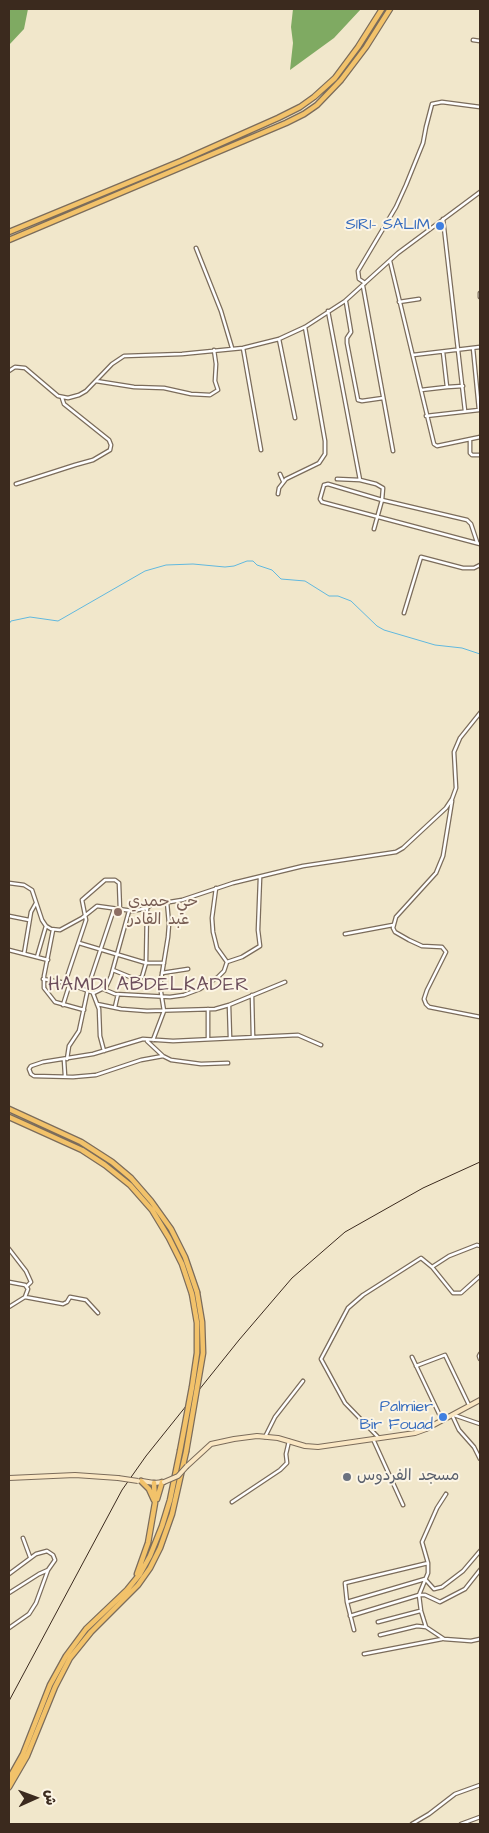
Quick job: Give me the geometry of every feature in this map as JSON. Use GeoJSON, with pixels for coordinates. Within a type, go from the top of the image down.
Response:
{"type":"FeatureCollection","features":[{"type":"Feature","properties":{"kind":"highway"},"geometry":{"type":"LineString","coordinates":[[9,232],[181,160],[300,107],[335,78],[358,47],[382,9]]}},
{"type":"Feature","properties":{"kind":"highway"},"geometry":{"type":"LineString","coordinates":[[9,240],[286,124],[304,114],[317,105],[341,80],[366,47],[390,9]]}},
{"type":"Feature","properties":{"kind":"highway"},"geometry":{"type":"LineString","coordinates":[[9,1109],[95,1150],[131,1178],[151,1201],[171,1229],[185,1257],[202,1322],[203,1352],[172,1514],[160,1548],[150,1568],[138,1585],[91,1632],[70,1658],[55,1688],[27,1756],[9,1787]]}},
{"type":"Feature","properties":{"kind":"highway"},"geometry":{"type":"LineString","coordinates":[[9,1117],[76,1146],[105,1165],[130,1185],[152,1210],[169,1238],[194,1293]]}},
{"type":"Feature","properties":{"kind":"highway"},"geometry":{"type":"LineString","coordinates":[[9,1779],[23,1754],[50,1685],[66,1656],[86,1629],[127,1590],[146,1565],[170,1500],[183,1451]]}},
{"type":"Feature","properties":{"kind":"highway"},"geometry":{"type":"LineString","coordinates":[[140,1481],[149,1489],[155,1503]]}},
{"type":"Feature","properties":{"kind":"highway"},"geometry":{"type":"LineString","coordinates":[[160,1530],[154,1530],[152,1526],[163,1482]]}},
{"type":"Feature","properties":{"kind":"highway"},"geometry":{"type":"LineString","coordinates":[[127,1590],[145,1556],[155,1503],[154,1483]]}},
{"type":"Feature","properties":{"kind":"main road"},"geometry":{"type":"LineString","coordinates":[[9,1478],[75,1475],[154,1483],[163,1482],[178,1476],[211,1444],[234,1438],[265,1436],[305,1446],[318,1447],[415,1433],[480,1400]]}},
{"type":"Feature","properties":{"kind":"street"},"geometry":{"type":"LineString","coordinates":[[473,40],[480,42]]}},
{"type":"Feature","properties":{"kind":"street"},"geometry":{"type":"LineString","coordinates":[[393,451],[364,285],[359,279],[358,271],[396,207],[424,143],[432,104],[442,102],[480,108]]}},
{"type":"Feature","properties":{"kind":"street"},"geometry":{"type":"LineString","coordinates":[[62,398],[82,394],[112,364],[124,356],[182,354],[243,348],[279,339],[305,327],[345,301],[398,253],[480,192]]}},
{"type":"Feature","properties":{"kind":"street"},"geometry":{"type":"LineString","coordinates":[[443,219],[465,411]]}},
{"type":"Feature","properties":{"kind":"street"},"geometry":{"type":"LineString","coordinates":[[196,248],[221,311],[232,348]]}},
{"type":"Feature","properties":{"kind":"street"},"geometry":{"type":"LineString","coordinates":[[390,261],[434,444],[437,446],[480,437]]}},
{"type":"Feature","properties":{"kind":"street"},"geometry":{"type":"LineString","coordinates":[[399,302],[419,299]]}},
{"type":"Feature","properties":{"kind":"street"},"geometry":{"type":"LineString","coordinates":[[345,301],[351,332],[347,338],[358,400],[362,402],[383,398]]}},
{"type":"Feature","properties":{"kind":"street"},"geometry":{"type":"LineString","coordinates":[[328,311],[360,480]]}},
{"type":"Feature","properties":{"kind":"street"},"geometry":{"type":"LineString","coordinates":[[278,494],[283,481],[319,463],[325,454],[325,441],[305,327]]}},
{"type":"Feature","properties":{"kind":"street"},"geometry":{"type":"LineString","coordinates":[[279,339],[295,418]]}},
{"type":"Feature","properties":{"kind":"street"},"geometry":{"type":"LineString","coordinates":[[413,354],[480,347]]}},
{"type":"Feature","properties":{"kind":"street"},"geometry":{"type":"LineString","coordinates":[[243,348],[261,450]]}},
{"type":"Feature","properties":{"kind":"street"},"geometry":{"type":"LineString","coordinates":[[426,416],[480,410],[473,348]]}},
{"type":"Feature","properties":{"kind":"street"},"geometry":{"type":"LineString","coordinates":[[96,381],[210,395],[218,390],[215,381],[216,364],[214,350]]}},
{"type":"Feature","properties":{"kind":"street"},"geometry":{"type":"LineString","coordinates":[[443,352],[447,387]]}},
{"type":"Feature","properties":{"kind":"street"},"geometry":{"type":"LineString","coordinates":[[9,371],[15,367],[25,368],[62,398],[64,404],[110,441],[110,450],[93,460],[16,484]]}},
{"type":"Feature","properties":{"kind":"street"},"geometry":{"type":"LineString","coordinates":[[421,391],[462,386]]}},
{"type":"Feature","properties":{"kind":"street"},"geometry":{"type":"LineString","coordinates":[[470,440],[470,453],[472,455],[480,455]]}},
{"type":"Feature","properties":{"kind":"street"},"geometry":{"type":"LineString","coordinates":[[280,474],[283,481]]}},
{"type":"Feature","properties":{"kind":"street"},"geometry":{"type":"LineString","coordinates":[[337,479],[360,480],[383,488],[382,500],[374,529]]}},
{"type":"Feature","properties":{"kind":"street"},"geometry":{"type":"LineString","coordinates":[[328,484],[382,500],[467,520],[471,524],[478,543],[322,502],[320,499],[324,485],[328,484]]}},
{"type":"Feature","properties":{"kind":"street"},"geometry":{"type":"LineString","coordinates":[[404,613],[421,557],[462,568],[474,568],[480,565]]}},
{"type":"Feature","properties":{"kind":"street"},"geometry":{"type":"LineString","coordinates":[[480,713],[460,738],[454,752],[456,788],[452,799],[443,856],[436,873],[396,917],[393,925],[395,932],[409,940],[422,946],[442,946],[446,952],[427,990],[424,999],[426,1004],[429,1007],[480,1017]]}},
{"type":"Feature","properties":{"kind":"street"},"geometry":{"type":"LineString","coordinates":[[63,1005],[66,1002],[70,986],[67,984],[84,919],[86,915],[98,906],[129,911],[147,908],[151,905],[182,900],[216,888],[303,866],[396,852],[403,848],[446,808],[452,799]]}},
{"type":"Feature","properties":{"kind":"street"},"geometry":{"type":"LineString","coordinates":[[227,962],[242,957],[260,946],[258,930],[260,878]]}},
{"type":"Feature","properties":{"kind":"street"},"geometry":{"type":"LineString","coordinates":[[86,915],[82,904],[83,898],[100,883],[107,880],[118,882],[120,910]]}},
{"type":"Feature","properties":{"kind":"street"},"geometry":{"type":"LineString","coordinates":[[9,883],[24,885],[30,889],[46,926],[37,957]]}},
{"type":"Feature","properties":{"kind":"street"},"geometry":{"type":"LineString","coordinates":[[216,888],[212,918],[213,932],[217,948],[227,962]]}},
{"type":"Feature","properties":{"kind":"street"},"geometry":{"type":"LineString","coordinates":[[24,954],[29,920],[36,902]]}},
{"type":"Feature","properties":{"kind":"street"},"geometry":{"type":"LineString","coordinates":[[154,1040],[164,1011],[161,997],[162,973],[169,924],[167,902]]}},
{"type":"Feature","properties":{"kind":"street"},"geometry":{"type":"LineString","coordinates":[[113,970],[139,979],[142,977],[146,963],[147,908]]}},
{"type":"Feature","properties":{"kind":"street"},"geometry":{"type":"LineString","coordinates":[[65,1076],[69,1046],[78,1031],[90,982],[114,909]]}},
{"type":"Feature","properties":{"kind":"street"},"geometry":{"type":"LineString","coordinates":[[94,993],[109,983],[129,911]]}},
{"type":"Feature","properties":{"kind":"street"},"geometry":{"type":"LineString","coordinates":[[9,916],[29,920]]}},
{"type":"Feature","properties":{"kind":"street"},"geometry":{"type":"LineString","coordinates":[[46,926],[54,930],[60,930],[84,919]]}},
{"type":"Feature","properties":{"kind":"street"},"geometry":{"type":"LineString","coordinates":[[345,934],[393,925]]}},
{"type":"Feature","properties":{"kind":"street"},"geometry":{"type":"LineString","coordinates":[[54,930],[43,985],[52,1000],[84,1010]]}},
{"type":"Feature","properties":{"kind":"street"},"geometry":{"type":"LineString","coordinates":[[79,944],[146,963],[164,964]]}},
{"type":"Feature","properties":{"kind":"street"},"geometry":{"type":"LineString","coordinates":[[9,950],[48,960]]}},
{"type":"Feature","properties":{"kind":"street"},"geometry":{"type":"LineString","coordinates":[[102,989],[109,993],[118,994],[161,997],[184,995],[200,989],[218,977],[224,972],[227,962]]}},
{"type":"Feature","properties":{"kind":"street"},"geometry":{"type":"LineString","coordinates":[[162,973],[188,969]]}},
{"type":"Feature","properties":{"kind":"street"},"geometry":{"type":"LineString","coordinates":[[44,979],[94,993]]}},
{"type":"Feature","properties":{"kind":"street"},"geometry":{"type":"LineString","coordinates":[[90,982],[97,1004],[100,1036],[104,1051]]}},
{"type":"Feature","properties":{"kind":"street"},"geometry":{"type":"LineString","coordinates":[[97,1004],[147,1011],[208,1009],[229,1005],[285,982]]}},
{"type":"Feature","properties":{"kind":"street"},"geometry":{"type":"LineString","coordinates":[[115,1007],[118,994]]}},
{"type":"Feature","properties":{"kind":"street"},"geometry":{"type":"LineString","coordinates":[[252,995],[253,1037]]}},
{"type":"Feature","properties":{"kind":"street"},"geometry":{"type":"LineString","coordinates":[[229,1005],[230,1038]]}},
{"type":"Feature","properties":{"kind":"street"},"geometry":{"type":"LineString","coordinates":[[208,1009],[208,1039]]}},
{"type":"Feature","properties":{"kind":"street"},"geometry":{"type":"LineString","coordinates":[[163,1056],[141,1060],[99,1075],[34,1076],[29,1068],[43,1062],[66,1060],[146,1040],[173,1042],[298,1035],[321,1045]]}},
{"type":"Feature","properties":{"kind":"street"},"geometry":{"type":"LineString","coordinates":[[146,1040],[163,1056],[171,1060],[186,1063],[228,1063]]}},
{"type":"Feature","properties":{"kind":"street"},"geometry":{"type":"LineString","coordinates":[[432,1267],[449,1256],[477,1245],[480,1246]]}},
{"type":"Feature","properties":{"kind":"street"},"geometry":{"type":"LineString","coordinates":[[9,1249],[24,1266],[31,1282],[27,1286],[28,1291],[25,1297],[9,1307]]}},
{"type":"Feature","properties":{"kind":"street"},"geometry":{"type":"LineString","coordinates":[[379,1438],[345,1403],[321,1360],[348,1308],[363,1295],[421,1258],[432,1267],[453,1293],[461,1293],[480,1276]]}},
{"type":"Feature","properties":{"kind":"street"},"geometry":{"type":"LineString","coordinates":[[9,1282],[27,1286]]}},
{"type":"Feature","properties":{"kind":"street"},"geometry":{"type":"LineString","coordinates":[[25,1297],[63,1304],[70,1297],[89,1302],[98,1313]]}},
{"type":"Feature","properties":{"kind":"street"},"geometry":{"type":"LineString","coordinates":[[480,1354],[480,1359]]}},
{"type":"Feature","properties":{"kind":"street"},"geometry":{"type":"LineString","coordinates":[[416,1366],[445,1355],[469,1406]]}},
{"type":"Feature","properties":{"kind":"street"},"geometry":{"type":"LineString","coordinates":[[412,1357],[442,1420]]}},
{"type":"Feature","properties":{"kind":"street"},"geometry":{"type":"LineString","coordinates":[[265,1436],[275,1417],[303,1381]]}},
{"type":"Feature","properties":{"kind":"street"},"geometry":{"type":"LineString","coordinates":[[452,1415],[480,1424]]}},
{"type":"Feature","properties":{"kind":"street"},"geometry":{"type":"LineString","coordinates":[[452,1415],[459,1430],[474,1447],[480,1459]]}},
{"type":"Feature","properties":{"kind":"street"},"geometry":{"type":"LineString","coordinates":[[373,1439],[403,1505]]}},
{"type":"Feature","properties":{"kind":"street"},"geometry":{"type":"LineString","coordinates":[[232,1502],[280,1470],[287,1463],[286,1454],[289,1441]]}},
{"type":"Feature","properties":{"kind":"street"},"geometry":{"type":"LineString","coordinates":[[426,1627],[419,1595],[428,1573],[428,1564],[422,1542],[437,1508],[446,1494]]}},
{"type":"Feature","properties":{"kind":"street"},"geometry":{"type":"LineString","coordinates":[[23,1538],[30,1557]]}},
{"type":"Feature","properties":{"kind":"street"},"geometry":{"type":"LineString","coordinates":[[425,1579],[434,1589],[442,1588],[463,1571],[480,1551]]}},
{"type":"Feature","properties":{"kind":"street"},"geometry":{"type":"LineString","coordinates":[[9,1574],[30,1557],[47,1552],[54,1555],[55,1560],[48,1570],[36,1603],[29,1614],[9,1628]]}},
{"type":"Feature","properties":{"kind":"street"},"geometry":{"type":"LineString","coordinates":[[354,1630],[347,1602],[345,1583],[428,1564]]}},
{"type":"Feature","properties":{"kind":"street"},"geometry":{"type":"LineString","coordinates":[[9,1593],[48,1570]]}},
{"type":"Feature","properties":{"kind":"street"},"geometry":{"type":"LineString","coordinates":[[350,1616],[419,1595],[425,1595],[440,1602],[464,1588],[480,1570]]}},
{"type":"Feature","properties":{"kind":"street"},"geometry":{"type":"LineString","coordinates":[[347,1602],[425,1579]]}},
{"type":"Feature","properties":{"kind":"street"},"geometry":{"type":"LineString","coordinates":[[378,1622],[421,1611]]}},
{"type":"Feature","properties":{"kind":"street"},"geometry":{"type":"LineString","coordinates":[[380,1635],[417,1626],[426,1627],[444,1639]]}},
{"type":"Feature","properties":{"kind":"street"},"geometry":{"type":"LineString","coordinates":[[364,1654],[444,1639],[480,1639]]}},
{"type":"Feature","properties":{"kind":"street"},"geometry":{"type":"LineString","coordinates":[[412,1824],[429,1814],[455,1794],[480,1785]]}},
{"type":"Feature","properties":{"kind":"street"},"geometry":{"type":"LineString","coordinates":[[462,1824],[480,1817]]}},
{"type":"Feature","properties":{"kind":"green space"},"geometry":{"type":"Polygon","coordinates":[[[9,9],[28,9],[24,29],[9,45],[9,9]]]}},
{"type":"Feature","properties":{"kind":"green space"},"geometry":{"type":"Polygon","coordinates":[[[293,9],[361,9],[334,38],[290,70],[293,43],[291,27],[293,9]]]}},
{"type":"Feature","properties":{"kind":"waterway"},"geometry":{"type":"LineString","coordinates":[[9,624],[11,621],[30,617],[58,621],[145,571],[166,565],[193,564],[225,567],[253,561],[257,565],[272,570],[281,579],[305,581],[329,596],[338,596],[351,601],[377,626],[384,630],[435,645],[462,648],[480,654]]}},
{"type":"Feature","properties":{"kind":"railway"},"geometry":{"type":"LineString","coordinates":[[9,1701],[122,1490],[146,1456],[239,1340],[292,1278],[345,1232],[423,1188],[480,1162]]}},
{"type":"Feature","properties":{"kind":"place","name":"S1R1- SALIM"},"geometry":{"type":"Point","coordinates":[440,226]}},
{"type":"Feature","properties":{"kind":"place","name":"حي حمدي عبد القادر"},"geometry":{"type":"Point","coordinates":[118,912]}},
{"type":"Feature","properties":{"kind":"place","name":"Palmier Bir Fouad"},"geometry":{"type":"Point","coordinates":[443,1417]}},
{"type":"Feature","properties":{"kind":"place","name":"مسجد الفردوس"},"geometry":{"type":"Point","coordinates":[347,1477]}},
{"type":"Feature","properties":{"kind":"district","name":"HAMDI ABDELKADER"},"geometry":{"type":"Point","coordinates":[149,986]}}]}
